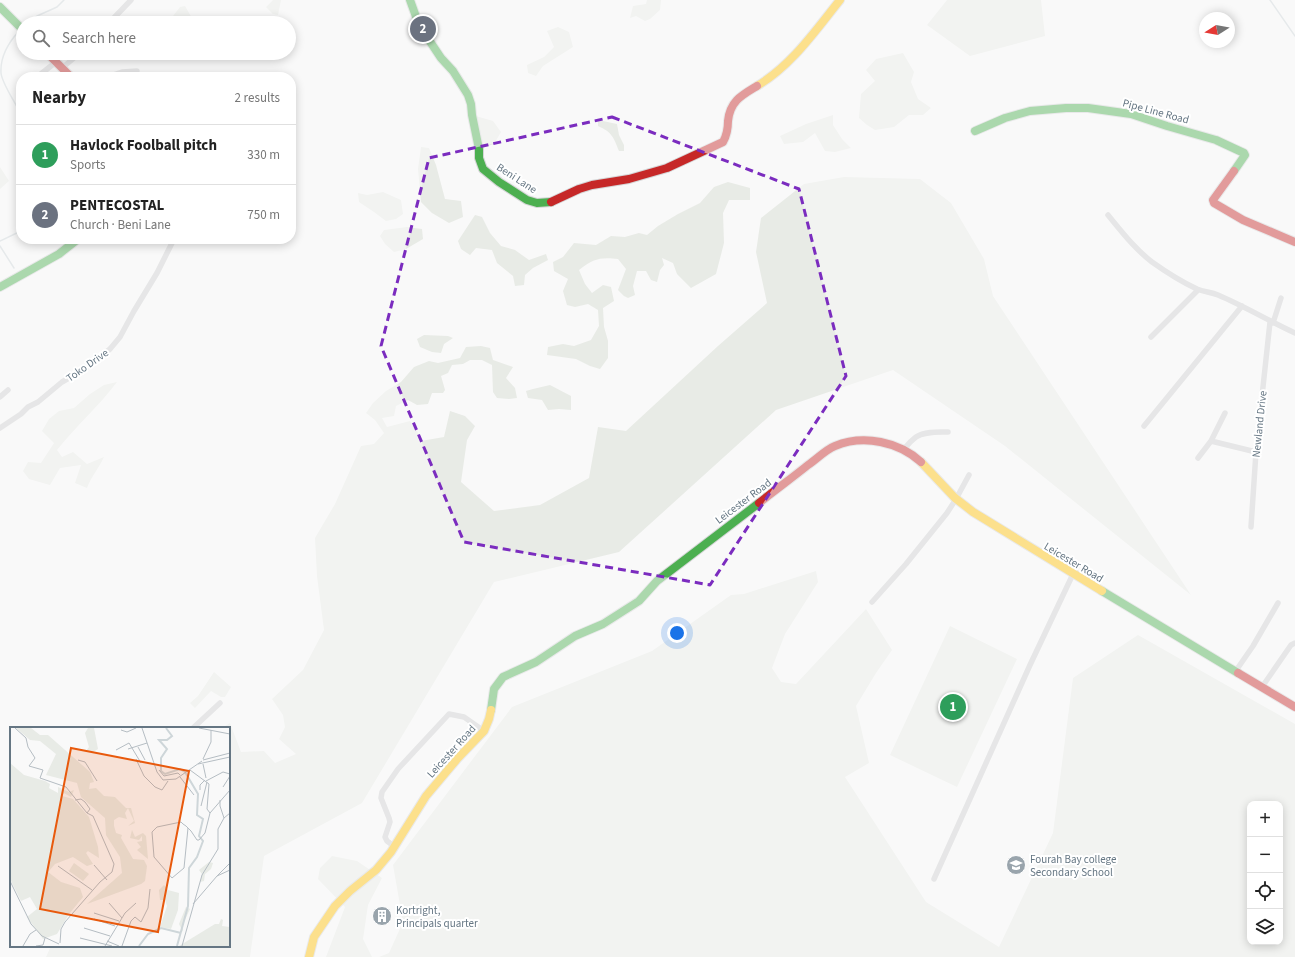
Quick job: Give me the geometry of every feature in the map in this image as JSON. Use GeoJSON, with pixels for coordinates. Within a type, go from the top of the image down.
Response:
{"type":"FeatureCollection","features":[{"type":"Feature","properties":{"kind":"street"},"geometry":{"type":"LineString","coordinates":[[115,16],[130,0]]}},
{"type":"Feature","properties":{"kind":"street","name":"Beni Lane"},"geometry":{"type":"LineString","coordinates":[[410,0],[419,25],[441,58],[453,71],[468,95],[479,149],[479,158],[483,169],[499,182],[527,200],[537,203],[550,202],[592,185],[629,179],[667,168],[724,141],[730,111],[733,104],[743,95],[768,79],[790,60],[805,45],[840,0]]}},
{"type":"Feature","properties":{"kind":"street"},"geometry":{"type":"LineString","coordinates":[[0,7],[16,23]]}},
{"type":"Feature","properties":{"kind":"street"},"geometry":{"type":"LineString","coordinates":[[62,68],[72,60]]}},
{"type":"Feature","properties":{"kind":"street"},"geometry":{"type":"LineString","coordinates":[[43,72],[56,62],[66,72]]}},
{"type":"Feature","properties":{"kind":"street"},"geometry":{"type":"LineString","coordinates":[[122,72],[137,71]]}},
{"type":"Feature","properties":{"kind":"street","name":"Pipe Line Road"},"geometry":{"type":"LineString","coordinates":[[975,131],[1018,113],[1066,108],[1088,108],[1131,114],[1216,140],[1239,150],[1245,155],[1213,200],[1214,203],[1234,217],[1295,242]]}},
{"type":"Feature","properties":{"kind":"street"},"geometry":{"type":"LineString","coordinates":[[1108,215],[1135,246],[1153,262],[1173,276],[1198,290],[1217,295],[1242,306],[1295,333]]}},
{"type":"Feature","properties":{"kind":"street"},"geometry":{"type":"LineString","coordinates":[[0,287],[59,254],[72,244]]}},
{"type":"Feature","properties":{"kind":"street","name":"Toko Drive"},"geometry":{"type":"LineString","coordinates":[[0,428],[110,349],[120,337],[157,273],[172,244]]}},
{"type":"Feature","properties":{"kind":"street"},"geometry":{"type":"LineString","coordinates":[[1151,337],[1198,290]]}},
{"type":"Feature","properties":{"kind":"street","name":"Newland Drive"},"geometry":{"type":"LineString","coordinates":[[1251,527],[1256,452],[1271,322],[1282,298]]}},
{"type":"Feature","properties":{"kind":"street"},"geometry":{"type":"LineString","coordinates":[[1144,426],[1242,306]]}},
{"type":"Feature","properties":{"kind":"street"},"geometry":{"type":"LineString","coordinates":[[0,397],[8,390]]}},
{"type":"Feature","properties":{"kind":"street"},"geometry":{"type":"LineString","coordinates":[[1198,458],[1211,441],[1225,413]]}},
{"type":"Feature","properties":{"kind":"street"},"geometry":{"type":"LineString","coordinates":[[905,448],[917,436],[935,432],[948,432]]}},
{"type":"Feature","properties":{"kind":"street","name":"Leicester Road"},"geometry":{"type":"LineString","coordinates":[[309,957],[314,937],[335,906],[350,891],[376,870],[395,847],[428,792],[484,731],[490,719],[494,689],[503,677],[536,662],[575,636],[603,624],[638,601],[661,579],[828,450],[841,444],[868,440],[889,443],[905,448],[927,468],[956,499],[994,526],[1295,707]]}},
{"type":"Feature","properties":{"kind":"street"},"geometry":{"type":"LineString","coordinates":[[1211,441],[1256,452]]}},
{"type":"Feature","properties":{"kind":"street"},"geometry":{"type":"LineString","coordinates":[[872,602],[910,559],[956,499],[970,475]]}},
{"type":"Feature","properties":{"kind":"street"},"geometry":{"type":"LineString","coordinates":[[934,879],[1030,665],[1073,574]]}},
{"type":"Feature","properties":{"kind":"street"},"geometry":{"type":"LineString","coordinates":[[1235,672],[1253,646],[1278,603]]}},
{"type":"Feature","properties":{"kind":"street"},"geometry":{"type":"LineString","coordinates":[[1262,687],[1291,645],[1295,643]]}},
{"type":"Feature","properties":{"kind":"street"},"geometry":{"type":"LineString","coordinates":[[194,727],[220,703]]}},
{"type":"Feature","properties":{"kind":"street"},"geometry":{"type":"LineString","coordinates":[[395,847],[387,841],[385,837],[390,822],[381,798],[382,792],[398,769],[449,714],[464,717],[484,731]]}},
{"type":"Feature","properties":{"kind":"highlighted area"},"geometry":{"type":"Polygon","coordinates":[[[612,117],[799,189],[846,376],[710,585],[464,542],[381,346],[429,158],[612,117]]]}},
{"type":"Feature","properties":{"kind":"shaded area"},"geometry":{"type":"Polygon","coordinates":[[[273,0],[281,0],[278,15],[273,14],[266,7],[273,0]]]}},
{"type":"Feature","properties":{"kind":"shaded area"},"geometry":{"type":"Polygon","coordinates":[[[647,0],[661,0],[660,10],[650,19],[645,21],[636,16],[630,18],[633,6],[646,4],[647,0]]]}},
{"type":"Feature","properties":{"kind":"shaded area"},"geometry":{"type":"Polygon","coordinates":[[[947,0],[1041,0],[1045,36],[970,56],[927,25],[947,0]]]}},
{"type":"Feature","properties":{"kind":"shaded area"},"geometry":{"type":"Polygon","coordinates":[[[185,6],[191,16],[173,16],[180,7],[185,6]]]}},
{"type":"Feature","properties":{"kind":"shaded area"},"geometry":{"type":"Polygon","coordinates":[[[558,27],[569,32],[573,47],[543,66],[536,76],[528,73],[527,65],[544,57],[554,47],[547,31],[558,27]]]}},
{"type":"Feature","properties":{"kind":"shaded area"},"geometry":{"type":"Polygon","coordinates":[[[903,53],[914,72],[911,82],[918,99],[931,108],[923,115],[909,115],[894,127],[875,130],[859,118],[861,94],[875,81],[866,70],[876,59],[903,53]]]}},
{"type":"Feature","properties":{"kind":"shaded area"},"geometry":{"type":"Polygon","coordinates":[[[472,115],[493,121],[501,132],[494,144],[479,149],[472,115]]]}},
{"type":"Feature","properties":{"kind":"shaded area"},"geometry":{"type":"Polygon","coordinates":[[[833,115],[833,125],[842,139],[851,148],[835,152],[825,151],[815,133],[803,142],[784,144],[780,136],[806,124],[833,115]]]}},
{"type":"Feature","properties":{"kind":"shaded area"},"geometry":{"type":"Polygon","coordinates":[[[598,120],[617,124],[619,135],[624,145],[624,151],[619,151],[612,136],[598,126],[598,120]]]}},
{"type":"Feature","properties":{"kind":"shaded area"},"geometry":{"type":"Polygon","coordinates":[[[421,147],[429,148],[436,165],[445,199],[461,201],[463,217],[449,223],[432,213],[421,202],[418,169],[421,147]]]}},
{"type":"Feature","properties":{"kind":"shaded area"},"geometry":{"type":"Polygon","coordinates":[[[0,167],[9,181],[0,189],[0,167]]]}},
{"type":"Feature","properties":{"kind":"shaded area"},"geometry":{"type":"Polygon","coordinates":[[[844,177],[920,179],[951,203],[984,259],[993,296],[1191,595],[1005,446],[893,370],[776,410],[619,552],[494,582],[362,803],[264,856],[250,957],[46,957],[51,947],[230,947],[230,727],[224,727],[230,723],[241,752],[264,751],[275,763],[296,754],[279,739],[285,727],[283,715],[272,699],[303,670],[324,630],[317,576],[315,538],[335,504],[361,446],[374,444],[384,433],[375,420],[366,413],[373,403],[386,391],[401,382],[414,367],[429,361],[438,363],[460,358],[466,347],[481,346],[490,348],[493,360],[513,367],[506,378],[515,388],[517,398],[497,398],[493,392],[492,365],[482,360],[470,360],[463,364],[452,365],[448,373],[441,376],[445,390],[443,393],[432,393],[428,404],[417,405],[408,400],[396,406],[394,416],[382,418],[387,427],[410,421],[416,429],[421,441],[444,437],[450,411],[465,416],[475,426],[467,440],[461,482],[494,511],[540,505],[589,478],[598,427],[626,431],[767,303],[756,252],[761,218],[804,184],[844,177]]]}},
{"type":"Feature","properties":{"kind":"shaded area"},"geometry":{"type":"Polygon","coordinates":[[[728,182],[750,188],[750,200],[729,200],[723,213],[724,243],[716,274],[691,288],[677,274],[673,263],[662,258],[664,265],[660,270],[657,282],[651,280],[646,271],[637,271],[633,286],[635,295],[628,298],[618,290],[626,269],[618,259],[606,258],[588,263],[579,270],[585,284],[592,293],[603,285],[611,287],[614,301],[603,308],[604,327],[608,341],[608,358],[600,369],[576,359],[547,355],[548,347],[563,344],[574,346],[591,340],[599,326],[598,310],[588,304],[575,307],[567,305],[563,291],[568,279],[554,271],[553,262],[563,257],[574,243],[596,245],[611,236],[625,237],[639,233],[647,235],[658,226],[700,203],[714,187],[728,182]]]}},
{"type":"Feature","properties":{"kind":"shaded area"},"geometry":{"type":"Polygon","coordinates":[[[383,192],[401,200],[403,214],[396,219],[386,221],[359,202],[358,193],[367,195],[383,192]]]}},
{"type":"Feature","properties":{"kind":"shaded area"},"geometry":{"type":"Polygon","coordinates":[[[475,215],[482,217],[490,233],[501,246],[515,250],[529,260],[546,254],[548,260],[533,268],[525,275],[524,285],[515,286],[513,276],[497,263],[492,250],[476,248],[470,255],[461,249],[458,241],[475,215]]]}},
{"type":"Feature","properties":{"kind":"shaded area"},"geometry":{"type":"Polygon","coordinates":[[[407,227],[422,229],[423,239],[406,249],[394,252],[385,244],[380,236],[384,230],[407,227]]]}},
{"type":"Feature","properties":{"kind":"shaded area"},"geometry":{"type":"Polygon","coordinates":[[[424,335],[448,336],[453,338],[444,344],[441,353],[432,352],[420,347],[417,339],[424,335]]]}},
{"type":"Feature","properties":{"kind":"shaded area"},"geometry":{"type":"Polygon","coordinates":[[[117,382],[57,450],[62,457],[73,452],[87,464],[104,457],[87,488],[75,483],[81,465],[60,468],[50,485],[29,479],[23,471],[28,462],[41,463],[54,443],[42,431],[49,419],[59,411],[74,408],[90,394],[104,385],[117,382]]]}},
{"type":"Feature","properties":{"kind":"shaded area"},"geometry":{"type":"Polygon","coordinates":[[[550,385],[571,396],[571,410],[548,410],[542,400],[528,398],[526,391],[550,385]]]}},
{"type":"Feature","properties":{"kind":"shaded area"},"geometry":{"type":"Polygon","coordinates":[[[816,571],[818,582],[785,634],[772,668],[781,682],[796,684],[866,609],[892,650],[856,706],[869,763],[845,777],[926,902],[999,947],[1053,833],[1073,678],[1138,635],[1295,724],[1295,957],[379,957],[389,953],[403,922],[393,865],[512,707],[652,651],[731,595],[744,594],[816,571]]]}},
{"type":"Feature","properties":{"kind":"shaded area"},"geometry":{"type":"Polygon","coordinates":[[[950,626],[1017,659],[957,787],[890,755],[950,626]]]}},
{"type":"Feature","properties":{"kind":"shaded area"},"geometry":{"type":"Polygon","coordinates":[[[214,672],[231,687],[225,697],[221,697],[211,691],[195,708],[190,703],[198,696],[214,672]]]}},
{"type":"Feature","properties":{"kind":"shaded area"},"geometry":{"type":"Polygon","coordinates":[[[332,856],[357,861],[382,878],[368,905],[363,939],[372,957],[326,957],[345,907],[318,879],[320,868],[332,856]]]}},
{"type":"Feature","properties":{"kind":"waterway"},"geometry":{"type":"LineString","coordinates":[[37,16],[57,7],[64,0]]}},
{"type":"Feature","properties":{"kind":"waterway"},"geometry":{"type":"LineString","coordinates":[[1270,0],[1295,36]]}},
{"type":"Feature","properties":{"kind":"waterway"},"geometry":{"type":"LineString","coordinates":[[16,35],[6,50],[1,67],[4,83],[16,106]]}},
{"type":"Feature","properties":{"kind":"waterway"},"geometry":{"type":"LineString","coordinates":[[0,241],[16,233]]}},
{"type":"Feature","properties":{"kind":"waterway"},"geometry":{"type":"LineString","coordinates":[[0,246],[14,268]]}},
{"type":"Feature","properties":{"kind":"traffic: fast"},"geometry":{"type":"LineString","coordinates":[[410,0],[419,25],[441,58],[453,71],[468,95],[479,149],[479,158],[483,169],[499,182],[527,200],[537,203],[551,202]]}},
{"type":"Feature","properties":{"kind":"traffic: fast"},"geometry":{"type":"LineString","coordinates":[[0,7],[16,23]]}},
{"type":"Feature","properties":{"kind":"traffic: fast"},"geometry":{"type":"LineString","coordinates":[[975,131],[1005,118],[1030,111],[1088,108],[1131,114],[1216,140],[1244,153],[1245,155],[1234,171]]}},
{"type":"Feature","properties":{"kind":"traffic: fast"},"geometry":{"type":"LineString","coordinates":[[0,287],[59,254],[72,244]]}},
{"type":"Feature","properties":{"kind":"traffic: fast"},"geometry":{"type":"LineString","coordinates":[[491,710],[494,689],[503,677],[536,662],[575,636],[603,624],[639,601],[657,581],[759,503]]}},
{"type":"Feature","properties":{"kind":"traffic: fast"},"geometry":{"type":"LineString","coordinates":[[1102,591],[1238,673]]}},
{"type":"Feature","properties":{"kind":"traffic: slow"},"geometry":{"type":"LineString","coordinates":[[757,86],[770,78],[792,58],[840,0]]}},
{"type":"Feature","properties":{"kind":"traffic: slow"},"geometry":{"type":"LineString","coordinates":[[921,462],[955,498],[973,512],[1102,591]]}},
{"type":"Feature","properties":{"kind":"traffic: slow"},"geometry":{"type":"LineString","coordinates":[[309,957],[314,937],[335,906],[350,891],[376,870],[391,852],[426,796],[458,758],[484,731],[491,710]]}},
{"type":"Feature","properties":{"kind":"traffic: jam"},"geometry":{"type":"LineString","coordinates":[[54,60],[66,72]]}},
{"type":"Feature","properties":{"kind":"traffic: jam"},"geometry":{"type":"LineString","coordinates":[[551,202],[579,189],[592,185],[629,179],[667,168],[723,142],[727,132],[731,108],[738,99],[757,86]]}},
{"type":"Feature","properties":{"kind":"traffic: jam"},"geometry":{"type":"LineString","coordinates":[[1234,171],[1213,200],[1214,203],[1243,220],[1295,242]]}},
{"type":"Feature","properties":{"kind":"traffic: jam"},"geometry":{"type":"LineString","coordinates":[[759,503],[828,450],[846,442],[881,442],[902,449],[921,462]]}},
{"type":"Feature","properties":{"kind":"traffic: jam"},"geometry":{"type":"LineString","coordinates":[[1238,673],[1295,707]]}},
{"type":"Feature","properties":{"kind":"place","name":"PENTECOSTAL"},"geometry":{"type":"Point","coordinates":[423,29]}},
{"type":"Feature","properties":{"kind":"place","name":"Havlock Foolball pitch"},"geometry":{"type":"Point","coordinates":[953,707]}},
{"type":"Feature","properties":{"kind":"place","name":"Fourah Bay college Secondary School"},"geometry":{"type":"Point","coordinates":[1016,865]}},
{"type":"Feature","properties":{"kind":"place","name":"Kortright, Principals quarter"},"geometry":{"type":"Point","coordinates":[382,916]}}]}
